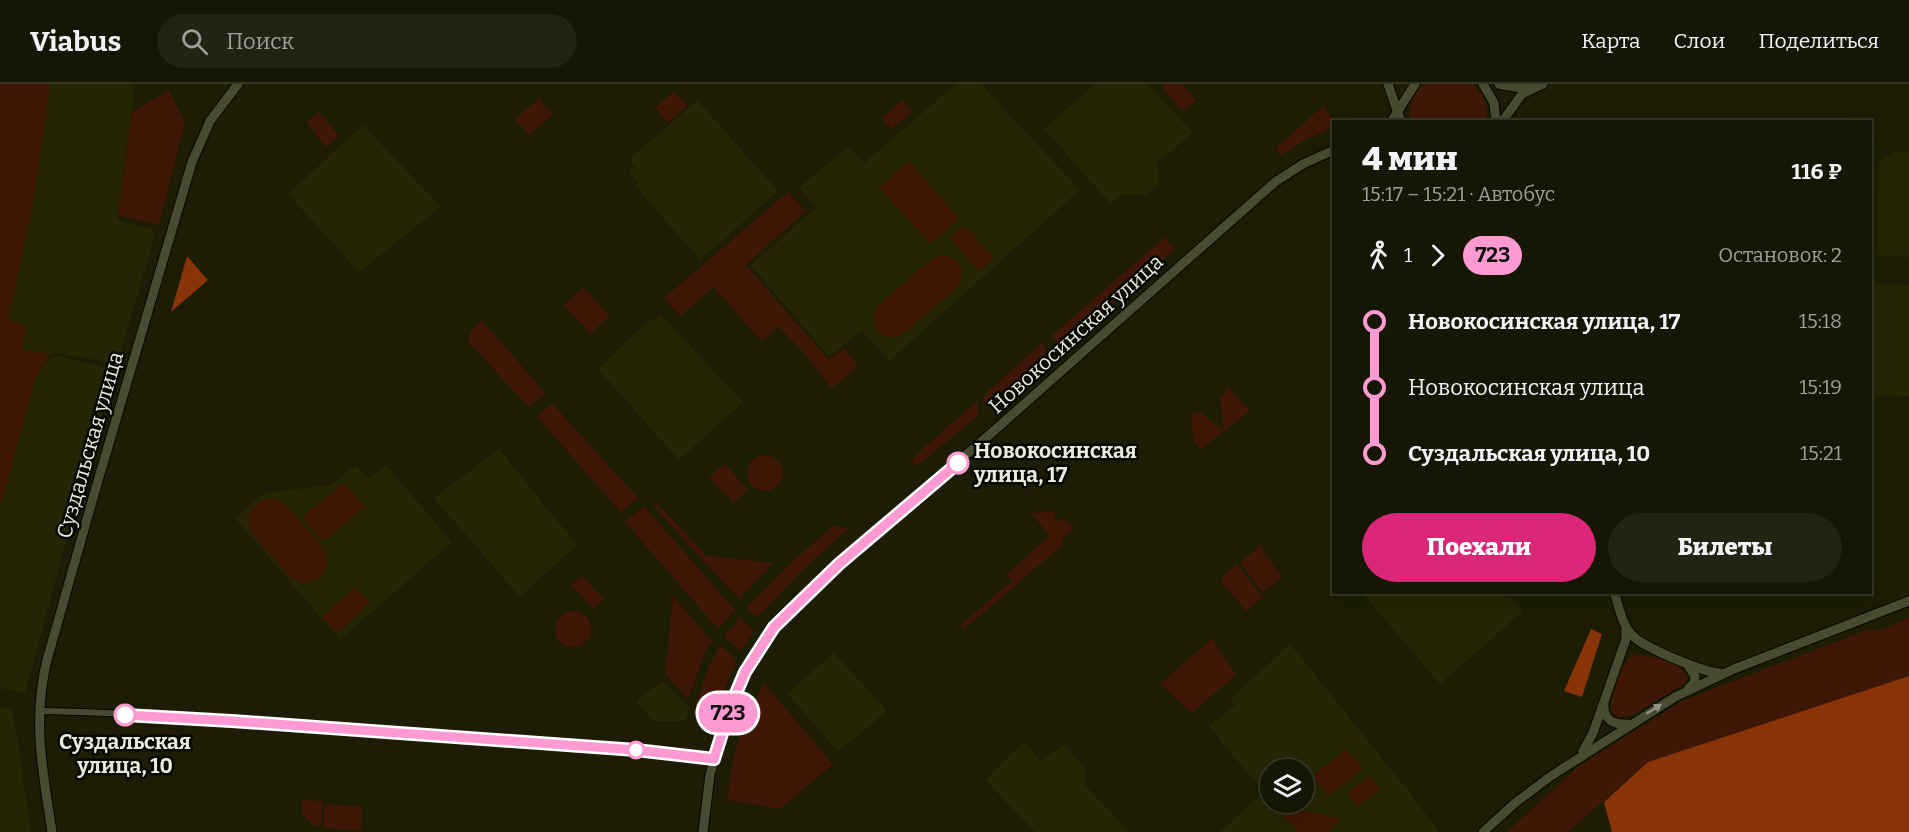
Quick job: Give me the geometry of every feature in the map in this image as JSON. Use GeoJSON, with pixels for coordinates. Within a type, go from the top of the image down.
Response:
{"type":"FeatureCollection","features":[{"type":"Feature","properties":{"kind":"street","name":"Суздальская улица"},"geometry":{"type":"LineString","coordinates":[[52,832],[39,741],[43,677],[47,660],[192,162],[210,121],[238,84]]}},
{"type":"Feature","properties":{"kind":"street"},"geometry":{"type":"LineString","coordinates":[[1388,84],[1401,120]]}},
{"type":"Feature","properties":{"kind":"street"},"geometry":{"type":"LineString","coordinates":[[1392,120],[1415,84]]}},
{"type":"Feature","properties":{"kind":"street"},"geometry":{"type":"LineString","coordinates":[[1486,84],[1496,111],[1496,120]]}},
{"type":"Feature","properties":{"kind":"street"},"geometry":{"type":"LineString","coordinates":[[1499,84],[1520,88],[1540,85]]}},
{"type":"Feature","properties":{"kind":"street"},"geometry":{"type":"LineString","coordinates":[[1503,120],[1522,94],[1540,85]]}},
{"type":"Feature","properties":{"kind":"street"},"geometry":{"type":"LineString","coordinates":[[1402,120],[1403,107],[1408,93]]}},
{"type":"Feature","properties":{"kind":"street","name":"Новокосинская улица"},"geometry":{"type":"LineString","coordinates":[[703,832],[714,759],[731,705],[745,672],[766,636],[839,564],[1010,417],[1275,182],[1303,164],[1332,151]]}},
{"type":"Feature","properties":{"kind":"street"},"geometry":{"type":"LineString","coordinates":[[1615,594],[1626,627],[1641,643],[1715,673],[1734,669]]}},
{"type":"Feature","properties":{"kind":"street"},"geometry":{"type":"LineString","coordinates":[[1675,697],[1734,669],[1909,601]]}},
{"type":"Feature","properties":{"kind":"street"},"geometry":{"type":"LineString","coordinates":[[1575,759],[1584,751],[1590,740],[1626,639],[1626,627]]}},
{"type":"Feature","properties":{"kind":"street"},"geometry":{"type":"LineString","coordinates":[[1618,659],[1624,651],[1631,648],[1651,649],[1664,653]]}},
{"type":"Feature","properties":{"kind":"street"},"geometry":{"type":"LineString","coordinates":[[1483,832],[1525,795],[1575,759],[1691,686],[1695,679],[1692,668],[1684,662]]}},
{"type":"Feature","properties":{"kind":"street"},"geometry":{"type":"LineString","coordinates":[[1606,693],[1603,707],[1606,717],[1616,724],[1624,725],[1634,722]]}},
{"type":"Feature","properties":{"kind":"street"},"geometry":{"type":"LineString","coordinates":[[40,711],[232,721],[636,750],[714,759]]}},
{"type":"Feature","properties":{"kind":"shaded area"},"geometry":{"type":"Polygon","coordinates":[[[0,84],[50,84],[33,203],[8,320],[27,326],[22,349],[49,355],[36,376],[0,509],[0,84]]]}},
{"type":"Feature","properties":{"kind":"shaded area"},"geometry":{"type":"Polygon","coordinates":[[[50,84],[135,84],[117,221],[153,229],[154,239],[117,364],[22,349],[8,321],[33,203],[50,84]]]}},
{"type":"Feature","properties":{"kind":"shaded area"},"geometry":{"type":"Polygon","coordinates":[[[956,84],[981,84],[1080,190],[889,361],[862,331],[829,357],[751,265],[816,208],[799,188],[849,146],[864,163],[956,84]]]}},
{"type":"Feature","properties":{"kind":"shaded area"},"geometry":{"type":"Polygon","coordinates":[[[1095,84],[1148,84],[1193,133],[1157,163],[1160,184],[1146,195],[1120,195],[1110,203],[1044,129],[1095,84]]]}},
{"type":"Feature","properties":{"kind":"shaded area"},"geometry":{"type":"Polygon","coordinates":[[[1163,84],[1182,84],[1196,100],[1183,112],[1161,86],[1163,84]]]}},
{"type":"Feature","properties":{"kind":"shaded area"},"geometry":{"type":"Polygon","coordinates":[[[1425,84],[1472,84],[1480,92],[1484,101],[1487,120],[1410,120],[1412,101],[1425,84]]]}},
{"type":"Feature","properties":{"kind":"shaded area"},"geometry":{"type":"Polygon","coordinates":[[[169,90],[185,123],[159,225],[118,215],[132,112],[169,90]]]}},
{"type":"Feature","properties":{"kind":"shaded area"},"geometry":{"type":"Polygon","coordinates":[[[674,91],[687,106],[668,123],[655,108],[674,91]]]}},
{"type":"Feature","properties":{"kind":"shaded area"},"geometry":{"type":"Polygon","coordinates":[[[539,98],[553,114],[529,135],[515,119],[539,98]]]}},
{"type":"Feature","properties":{"kind":"shaded area"},"geometry":{"type":"Polygon","coordinates":[[[697,100],[778,191],[700,260],[635,186],[638,183],[629,173],[636,167],[630,159],[697,100]]]}},
{"type":"Feature","properties":{"kind":"shaded area"},"geometry":{"type":"Polygon","coordinates":[[[903,100],[912,112],[891,129],[882,117],[903,100]]]}},
{"type":"Feature","properties":{"kind":"shaded area"},"geometry":{"type":"Polygon","coordinates":[[[1323,106],[1334,120],[1332,120],[1332,127],[1281,155],[1276,148],[1323,106]]]}},
{"type":"Feature","properties":{"kind":"shaded area"},"geometry":{"type":"Polygon","coordinates":[[[319,111],[339,136],[326,147],[306,122],[319,111]]]}},
{"type":"Feature","properties":{"kind":"shaded area"},"geometry":{"type":"Polygon","coordinates":[[[363,125],[441,207],[359,272],[288,194],[363,125]]]}},
{"type":"Feature","properties":{"kind":"shaded area"},"geometry":{"type":"Polygon","coordinates":[[[1897,151],[1909,152],[1909,257],[1876,256],[1878,161],[1897,151]]]}},
{"type":"Feature","properties":{"kind":"shaded area"},"geometry":{"type":"Polygon","coordinates":[[[909,161],[959,219],[930,244],[879,187],[909,161]]]}},
{"type":"Feature","properties":{"kind":"shaded area"},"geometry":{"type":"Polygon","coordinates":[[[788,192],[806,211],[746,265],[829,360],[844,348],[858,366],[832,389],[805,354],[778,326],[762,342],[714,287],[680,316],[664,298],[788,192]]]}},
{"type":"Feature","properties":{"kind":"shaded area"},"geometry":{"type":"Polygon","coordinates":[[[962,227],[966,227],[992,256],[992,259],[981,270],[977,269],[953,241],[952,236],[962,227]]]}},
{"type":"Feature","properties":{"kind":"shaded area"},"geometry":{"type":"Polygon","coordinates":[[[1165,237],[1175,249],[1062,348],[1051,336],[1165,237]]]}},
{"type":"Feature","properties":{"kind":"shaded area"},"geometry":{"type":"Polygon","coordinates":[[[943,255],[958,262],[962,270],[959,286],[902,335],[888,337],[879,332],[874,321],[876,307],[931,260],[943,255]]]}},
{"type":"Feature","properties":{"kind":"shaded area"},"geometry":{"type":"Polygon","coordinates":[[[187,256],[208,280],[171,312],[187,256]]]}},
{"type":"Feature","properties":{"kind":"shaded area"},"geometry":{"type":"Polygon","coordinates":[[[1872,284],[1909,285],[1909,396],[1872,395],[1872,284]]]}},
{"type":"Feature","properties":{"kind":"shaded area"},"geometry":{"type":"Polygon","coordinates":[[[583,287],[610,316],[590,334],[564,305],[583,287]]]}},
{"type":"Feature","properties":{"kind":"shaded area"},"geometry":{"type":"Polygon","coordinates":[[[661,315],[743,402],[679,460],[598,369],[651,318],[654,321],[661,315]]]}},
{"type":"Feature","properties":{"kind":"shaded area"},"geometry":{"type":"Polygon","coordinates":[[[482,320],[546,394],[528,407],[468,341],[470,332],[482,320]]]}},
{"type":"Feature","properties":{"kind":"shaded area"},"geometry":{"type":"Polygon","coordinates":[[[1042,343],[1051,354],[986,410],[983,396],[1042,343]]]}},
{"type":"Feature","properties":{"kind":"shaded area"},"geometry":{"type":"Polygon","coordinates":[[[54,355],[115,370],[25,693],[0,688],[0,509],[36,376],[48,359],[54,355]]]}},
{"type":"Feature","properties":{"kind":"shaded area"},"geometry":{"type":"Polygon","coordinates":[[[1229,388],[1250,411],[1201,449],[1194,442],[1191,414],[1200,412],[1224,430],[1220,396],[1229,388]]]}},
{"type":"Feature","properties":{"kind":"shaded area"},"geometry":{"type":"Polygon","coordinates":[[[977,401],[979,415],[917,466],[911,459],[977,401]]]}},
{"type":"Feature","properties":{"kind":"shaded area"},"geometry":{"type":"Polygon","coordinates":[[[552,403],[638,498],[621,513],[537,416],[552,403]]]}},
{"type":"Feature","properties":{"kind":"shaded area"},"geometry":{"type":"Polygon","coordinates":[[[499,449],[577,545],[520,597],[434,498],[499,449]]]}},
{"type":"Feature","properties":{"kind":"shaded area"},"geometry":{"type":"Polygon","coordinates":[[[765,455],[778,460],[783,473],[778,486],[765,491],[752,486],[747,473],[752,460],[765,455]]]}},
{"type":"Feature","properties":{"kind":"shaded area"},"geometry":{"type":"Polygon","coordinates":[[[725,464],[748,490],[733,503],[709,477],[725,464]]]}},
{"type":"Feature","properties":{"kind":"shaded area"},"geometry":{"type":"Polygon","coordinates":[[[356,465],[368,479],[386,465],[452,542],[340,640],[235,518],[264,493],[331,485],[356,465]]]}},
{"type":"Feature","properties":{"kind":"shaded area"},"geometry":{"type":"Polygon","coordinates":[[[344,483],[365,507],[323,542],[302,517],[344,483]]]}},
{"type":"Feature","properties":{"kind":"shaded area"},"geometry":{"type":"Polygon","coordinates":[[[265,499],[275,499],[284,503],[325,550],[327,565],[320,578],[306,583],[292,579],[251,532],[249,517],[251,512],[265,499]]]}},
{"type":"Feature","properties":{"kind":"shaded area"},"geometry":{"type":"Polygon","coordinates":[[[657,503],[706,555],[773,563],[739,599],[653,506],[657,503]]]}},
{"type":"Feature","properties":{"kind":"shaded area"},"geometry":{"type":"Polygon","coordinates":[[[644,506],[735,610],[718,629],[625,522],[644,506]]]}},
{"type":"Feature","properties":{"kind":"shaded area"},"geometry":{"type":"Polygon","coordinates":[[[1054,511],[1055,519],[1067,521],[1074,528],[1061,540],[1064,544],[963,630],[960,625],[1012,581],[1006,575],[1050,535],[1030,513],[1054,511]]]}},
{"type":"Feature","properties":{"kind":"shaded area"},"geometry":{"type":"Polygon","coordinates":[[[833,526],[849,528],[806,567],[757,617],[746,607],[794,560],[833,526]]]}},
{"type":"Feature","properties":{"kind":"shaded area"},"geometry":{"type":"Polygon","coordinates":[[[1260,545],[1282,578],[1262,592],[1240,563],[1260,545]]]}},
{"type":"Feature","properties":{"kind":"shaded area"},"geometry":{"type":"Polygon","coordinates":[[[1237,564],[1263,597],[1246,611],[1219,579],[1237,564]]]}},
{"type":"Feature","properties":{"kind":"shaded area"},"geometry":{"type":"Polygon","coordinates":[[[582,576],[604,599],[593,609],[571,585],[582,576]]]}},
{"type":"Feature","properties":{"kind":"shaded area"},"geometry":{"type":"Polygon","coordinates":[[[355,587],[370,603],[337,633],[322,617],[355,587]]]}},
{"type":"Feature","properties":{"kind":"shaded area"},"geometry":{"type":"Polygon","coordinates":[[[1363,594],[1508,594],[1523,611],[1440,684],[1363,594]]]}},
{"type":"Feature","properties":{"kind":"shaded area"},"geometry":{"type":"Polygon","coordinates":[[[673,596],[712,641],[705,652],[688,699],[665,674],[673,596]]]}},
{"type":"Feature","properties":{"kind":"shaded area"},"geometry":{"type":"Polygon","coordinates":[[[573,611],[585,617],[591,629],[585,641],[573,647],[561,641],[555,629],[561,617],[573,611]]]}},
{"type":"Feature","properties":{"kind":"shaded area"},"geometry":{"type":"Polygon","coordinates":[[[740,617],[754,631],[741,651],[724,637],[740,617]]]}},
{"type":"Feature","properties":{"kind":"shaded area"},"geometry":{"type":"Polygon","coordinates":[[[1909,618],[1909,676],[1648,762],[1568,832],[1507,832],[1580,765],[1684,700],[1869,629],[1879,630],[1909,618]]]}},
{"type":"Feature","properties":{"kind":"shaded area"},"geometry":{"type":"Polygon","coordinates":[[[1591,629],[1602,634],[1582,697],[1564,691],[1591,629]]]}},
{"type":"Feature","properties":{"kind":"shaded area"},"geometry":{"type":"Polygon","coordinates":[[[1212,638],[1236,675],[1192,713],[1160,684],[1212,638]]]}},
{"type":"Feature","properties":{"kind":"shaded area"},"geometry":{"type":"Polygon","coordinates":[[[1290,644],[1439,832],[1220,832],[1260,795],[1260,813],[1314,813],[1314,759],[1260,759],[1260,788],[1209,726],[1235,705],[1230,699],[1290,644]]]}},
{"type":"Feature","properties":{"kind":"shaded area"},"geometry":{"type":"Polygon","coordinates":[[[720,645],[737,660],[711,719],[693,714],[708,668],[720,645]]]}},
{"type":"Feature","properties":{"kind":"shaded area"},"geometry":{"type":"Polygon","coordinates":[[[834,653],[887,711],[838,752],[787,693],[834,653]]]}},
{"type":"Feature","properties":{"kind":"shaded area"},"geometry":{"type":"Polygon","coordinates":[[[1633,655],[1656,657],[1673,663],[1685,672],[1688,678],[1684,684],[1630,716],[1618,717],[1611,711],[1612,698],[1621,672],[1633,655]]]}},
{"type":"Feature","properties":{"kind":"shaded area"},"geometry":{"type":"Polygon","coordinates":[[[1909,676],[1909,832],[1612,832],[1604,802],[1648,762],[1909,676]]]}},
{"type":"Feature","properties":{"kind":"shaded area"},"geometry":{"type":"Polygon","coordinates":[[[663,681],[690,708],[685,721],[654,721],[636,701],[663,681]]]}},
{"type":"Feature","properties":{"kind":"shaded area"},"geometry":{"type":"Polygon","coordinates":[[[764,683],[833,764],[780,809],[727,800],[733,757],[745,722],[764,683]]]}},
{"type":"Feature","properties":{"kind":"shaded area"},"geometry":{"type":"Polygon","coordinates":[[[0,707],[13,709],[31,832],[0,832],[0,707]]]}},
{"type":"Feature","properties":{"kind":"shaded area"},"geometry":{"type":"Polygon","coordinates":[[[1024,742],[1041,761],[1064,744],[1086,768],[1085,785],[1129,832],[1035,832],[985,780],[1024,742]]]}},
{"type":"Feature","properties":{"kind":"shaded area"},"geometry":{"type":"Polygon","coordinates":[[[1346,749],[1363,769],[1328,796],[1314,778],[1314,774],[1346,749]]]}},
{"type":"Feature","properties":{"kind":"shaded area"},"geometry":{"type":"Polygon","coordinates":[[[1369,776],[1380,789],[1357,807],[1347,794],[1369,776]]]}},
{"type":"Feature","properties":{"kind":"shaded area"},"geometry":{"type":"Polygon","coordinates":[[[302,800],[323,801],[321,825],[312,825],[302,813],[302,800]]]}},
{"type":"Feature","properties":{"kind":"shaded area"},"geometry":{"type":"Polygon","coordinates":[[[325,804],[362,806],[361,831],[323,828],[325,804]]]}},
{"type":"Feature","properties":{"kind":"shaded area"},"geometry":{"type":"Polygon","coordinates":[[[1314,812],[1341,819],[1328,832],[1298,832],[1282,813],[1314,812]]]}},
{"type":"Feature","properties":{"kind":"bus line","name":"723"},"geometry":{"type":"LineString","coordinates":[[125,715],[636,750],[714,759],[731,705],[745,672],[766,636],[839,564],[958,463]]}},
{"type":"Feature","properties":{"kind":"place","name":"Новокосинская улица, 17"},"geometry":{"type":"Point","coordinates":[958,463]}},
{"type":"Feature","properties":{"kind":"place","name":"Суздальская улица, 10"},"geometry":{"type":"Point","coordinates":[125,715]}}]}
